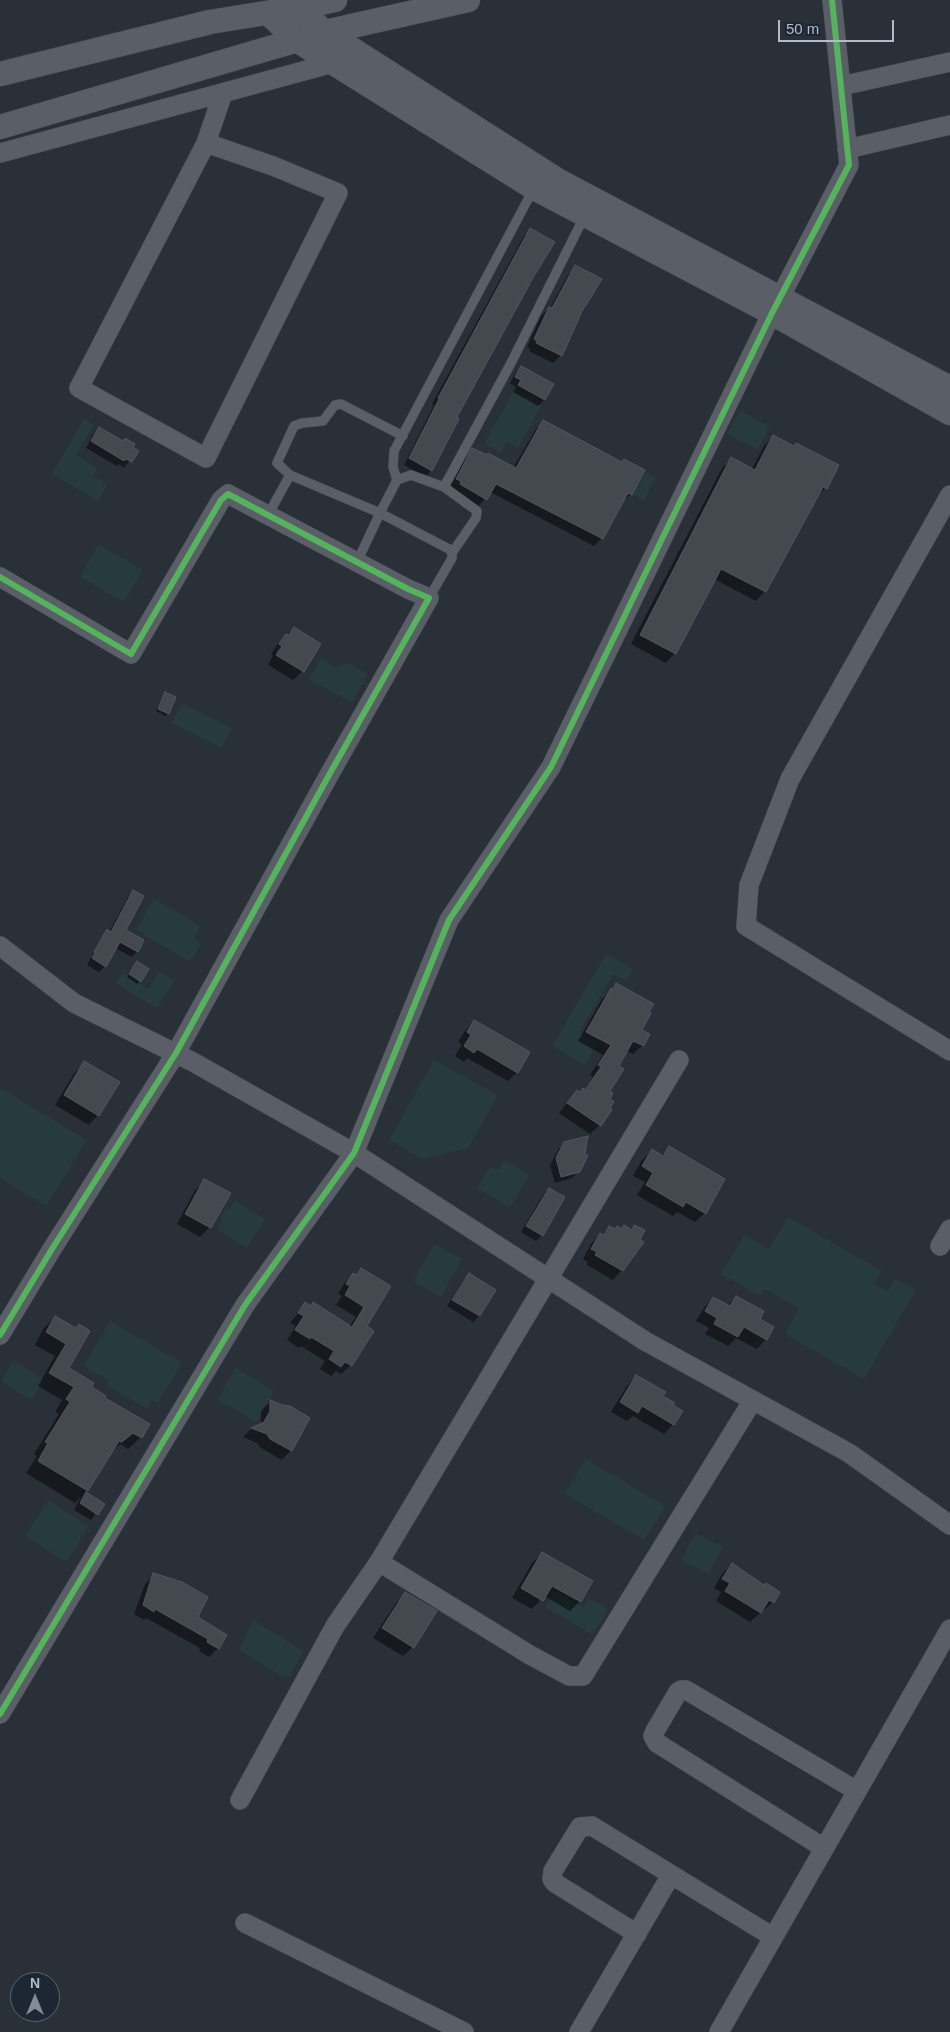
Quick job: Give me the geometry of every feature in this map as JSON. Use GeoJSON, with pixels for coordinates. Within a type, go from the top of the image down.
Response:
{"type":"FeatureCollection","features":[{"type":"Feature","properties":{"kind":"street"},"geometry":{"type":"LineString","coordinates":[[0,74],[210,22],[335,0]]}},
{"type":"Feature","properties":{"kind":"street"},"geometry":{"type":"LineString","coordinates":[[0,126],[325,32],[468,0]]}},
{"type":"Feature","properties":{"kind":"street"},"geometry":{"type":"LineString","coordinates":[[0,1714],[245,1305],[354,1153],[449,920],[551,768],[776,305],[849,166],[832,0]]}},
{"type":"Feature","properties":{"kind":"street"},"geometry":{"type":"LineString","coordinates":[[297,8],[325,32],[559,181],[776,305],[950,413]]}},
{"type":"Feature","properties":{"kind":"street"},"geometry":{"type":"LineString","coordinates":[[268,13],[298,41],[534,188],[585,215],[950,388]]}},
{"type":"Feature","properties":{"kind":"street"},"geometry":{"type":"LineString","coordinates":[[841,86],[950,62]]}},
{"type":"Feature","properties":{"kind":"street"},"geometry":{"type":"LineString","coordinates":[[0,153],[333,63]]}},
{"type":"Feature","properties":{"kind":"street"},"geometry":{"type":"LineString","coordinates":[[206,143],[273,166],[338,193],[206,458],[78,388],[206,143],[223,93]]}},
{"type":"Feature","properties":{"kind":"street"},"geometry":{"type":"LineString","coordinates":[[847,149],[950,125]]}},
{"type":"Feature","properties":{"kind":"street"},"geometry":{"type":"LineString","coordinates":[[0,577],[131,654],[220,500],[228,494],[429,598],[176,1053],[0,1335]]}},
{"type":"Feature","properties":{"kind":"street"},"geometry":{"type":"LineString","coordinates":[[950,495],[790,779],[749,885],[746,926],[950,1051]]}},
{"type":"Feature","properties":{"kind":"street"},"geometry":{"type":"LineString","coordinates":[[0,946],[74,1004],[176,1053],[354,1153],[645,1341],[849,1452],[950,1525]]}},
{"type":"Feature","properties":{"kind":"street"},"geometry":{"type":"LineString","coordinates":[[240,1800],[335,1626],[379,1562],[679,1060]]}},
{"type":"Feature","properties":{"kind":"street"},"geometry":{"type":"LineString","coordinates":[[940,1246],[950,1229]]}},
{"type":"Feature","properties":{"kind":"street"},"geometry":{"type":"LineString","coordinates":[[379,1562],[530,1655],[569,1676],[583,1676],[753,1400]]}},
{"type":"Feature","properties":{"kind":"street"},"geometry":{"type":"LineString","coordinates":[[719,2032],[950,1628]]}},
{"type":"Feature","properties":{"kind":"street"},"geometry":{"type":"LineString","coordinates":[[824,1848],[657,1742],[653,1736],[660,1723],[678,1692],[686,1690],[857,1791]]}},
{"type":"Feature","properties":{"kind":"street"},"geometry":{"type":"LineString","coordinates":[[636,1934],[555,1883],[552,1879],[553,1871],[580,1827],[592,1826],[773,1937]]}},
{"type":"Feature","properties":{"kind":"street"},"geometry":{"type":"LineString","coordinates":[[579,2032],[672,1875]]}},
{"type":"Feature","properties":{"kind":"street"},"geometry":{"type":"LineString","coordinates":[[245,1924],[464,2032]]}},
{"type":"Feature","properties":{"kind":"lane"},"geometry":{"type":"LineString","coordinates":[[397,480],[392,467],[394,451],[404,436],[534,188]]}},
{"type":"Feature","properties":{"kind":"lane"},"geometry":{"type":"LineString","coordinates":[[444,487],[511,363],[585,215]]}},
{"type":"Feature","properties":{"kind":"lane"},"geometry":{"type":"LineString","coordinates":[[404,436],[341,404],[335,404],[323,421],[302,423],[294,426],[277,463],[290,475],[380,513],[449,549],[452,553]]}},
{"type":"Feature","properties":{"kind":"lane"},"geometry":{"type":"LineString","coordinates":[[268,514],[290,475]]}},
{"type":"Feature","properties":{"kind":"lane"},"geometry":{"type":"LineString","coordinates":[[357,562],[397,480],[411,475],[444,487],[477,511],[476,518],[452,553],[452,558],[429,598]]}},
{"type":"Feature","properties":{"kind":"green space"},"geometry":{"type":"Polygon","coordinates":[[[514,390],[542,405],[518,448],[507,442],[501,453],[484,444],[514,390]]]}},
{"type":"Feature","properties":{"kind":"green space"},"geometry":{"type":"Polygon","coordinates":[[[740,411],[770,427],[758,450],[727,434],[740,411]]]}},
{"type":"Feature","properties":{"kind":"green space"},"geometry":{"type":"Polygon","coordinates":[[[84,419],[94,425],[76,455],[98,468],[93,476],[108,484],[98,501],[52,474],[84,419]]]}},
{"type":"Feature","properties":{"kind":"green space"},"geometry":{"type":"Polygon","coordinates":[[[646,472],[656,477],[644,501],[633,495],[646,472]]]}},
{"type":"Feature","properties":{"kind":"green space"},"geometry":{"type":"Polygon","coordinates":[[[98,544],[143,570],[124,602],[80,577],[98,544]]]}},
{"type":"Feature","properties":{"kind":"green space"},"geometry":{"type":"Polygon","coordinates":[[[320,659],[335,667],[349,663],[368,674],[352,703],[309,679],[320,659]]]}},
{"type":"Feature","properties":{"kind":"green space"},"geometry":{"type":"Polygon","coordinates":[[[182,703],[232,728],[222,748],[172,723],[182,703]]]}},
{"type":"Feature","properties":{"kind":"green space"},"geometry":{"type":"Polygon","coordinates":[[[154,899],[201,926],[194,938],[202,943],[190,962],[136,930],[154,899]]]}},
{"type":"Feature","properties":{"kind":"green space"},"geometry":{"type":"Polygon","coordinates":[[[606,954],[633,969],[626,981],[613,974],[579,1033],[597,1044],[584,1065],[552,1046],[606,954]]]}},
{"type":"Feature","properties":{"kind":"green space"},"geometry":{"type":"Polygon","coordinates":[[[159,971],[174,981],[157,1009],[116,983],[123,973],[148,989],[159,971]]]}},
{"type":"Feature","properties":{"kind":"green space"},"geometry":{"type":"Polygon","coordinates":[[[434,1060],[498,1095],[468,1148],[423,1159],[389,1140],[434,1060]]]}},
{"type":"Feature","properties":{"kind":"green space"},"geometry":{"type":"Polygon","coordinates":[[[0,1088],[87,1140],[46,1206],[0,1178],[0,1088]]]}},
{"type":"Feature","properties":{"kind":"green space"},"geometry":{"type":"Polygon","coordinates":[[[505,1160],[530,1175],[510,1208],[477,1188],[491,1166],[498,1170],[505,1160]]]}},
{"type":"Feature","properties":{"kind":"green space"},"geometry":{"type":"Polygon","coordinates":[[[235,1200],[265,1219],[247,1248],[217,1229],[223,1219],[220,1217],[226,1208],[229,1210],[235,1200]]]}},
{"type":"Feature","properties":{"kind":"green space"},"geometry":{"type":"Polygon","coordinates":[[[788,1217],[882,1271],[874,1284],[888,1291],[895,1278],[916,1290],[864,1379],[785,1334],[799,1308],[765,1289],[760,1296],[721,1274],[744,1235],[769,1249],[788,1217]]]}},
{"type":"Feature","properties":{"kind":"green space"},"geometry":{"type":"Polygon","coordinates":[[[434,1244],[462,1259],[441,1297],[413,1282],[434,1244]]]}},
{"type":"Feature","properties":{"kind":"green space"},"geometry":{"type":"Polygon","coordinates":[[[110,1321],[182,1363],[158,1403],[152,1400],[147,1409],[107,1385],[109,1381],[84,1366],[110,1321]]]}},
{"type":"Feature","properties":{"kind":"green space"},"geometry":{"type":"Polygon","coordinates":[[[13,1361],[45,1379],[32,1400],[1,1382],[13,1361]]]}},
{"type":"Feature","properties":{"kind":"green space"},"geometry":{"type":"Polygon","coordinates":[[[236,1368],[274,1391],[256,1422],[217,1399],[236,1368]]]}},
{"type":"Feature","properties":{"kind":"green space"},"geometry":{"type":"Polygon","coordinates":[[[586,1459],[665,1506],[644,1540],[565,1494],[586,1459]]]}},
{"type":"Feature","properties":{"kind":"green space"},"geometry":{"type":"Polygon","coordinates":[[[48,1500],[89,1526],[66,1562],[25,1536],[48,1500]]]}},
{"type":"Feature","properties":{"kind":"green space"},"geometry":{"type":"Polygon","coordinates":[[[695,1533],[723,1547],[709,1574],[681,1560],[695,1533]]]}},
{"type":"Feature","properties":{"kind":"green space"},"geometry":{"type":"Polygon","coordinates":[[[554,1590],[583,1607],[589,1598],[608,1609],[593,1635],[545,1607],[554,1590]]]}},
{"type":"Feature","properties":{"kind":"green space"},"geometry":{"type":"Polygon","coordinates":[[[253,1620],[303,1651],[290,1677],[280,1675],[239,1650],[253,1620]]]}},
{"type":"Feature","properties":{"kind":"building"},"geometry":{"type":"Polygon","coordinates":[[[530,228],[555,242],[534,276],[457,417],[459,419],[432,471],[409,458],[438,398],[530,228]]]}},
{"type":"Feature","properties":{"kind":"building"},"geometry":{"type":"Polygon","coordinates":[[[575,265],[602,279],[582,312],[562,356],[536,343],[537,341],[534,339],[549,307],[552,308],[575,265]]]}},
{"type":"Feature","properties":{"kind":"building"},"geometry":{"type":"Polygon","coordinates":[[[521,366],[554,384],[545,400],[518,385],[521,380],[515,377],[521,366]]]}},
{"type":"Feature","properties":{"kind":"building"},"geometry":{"type":"Polygon","coordinates":[[[543,420],[622,462],[624,459],[645,470],[632,495],[628,493],[603,539],[496,484],[487,500],[460,484],[461,481],[456,479],[472,448],[487,455],[488,453],[516,468],[543,420]]]}},
{"type":"Feature","properties":{"kind":"building"},"geometry":{"type":"Polygon","coordinates":[[[99,427],[123,441],[125,438],[135,444],[133,447],[139,451],[132,462],[126,459],[124,461],[91,441],[99,427]]]}},
{"type":"Feature","properties":{"kind":"building"},"geometry":{"type":"Polygon","coordinates":[[[773,435],[794,446],[796,443],[839,465],[827,489],[823,487],[766,592],[721,569],[676,654],[640,635],[731,457],[755,470],[773,435]]]}},
{"type":"Feature","properties":{"kind":"building"},"geometry":{"type":"Polygon","coordinates":[[[294,627],[321,644],[304,672],[276,655],[282,646],[279,644],[286,634],[289,635],[294,627]]]}},
{"type":"Feature","properties":{"kind":"building"},"geometry":{"type":"Polygon","coordinates":[[[165,692],[176,697],[169,714],[158,709],[165,692]]]}},
{"type":"Feature","properties":{"kind":"building"},"geometry":{"type":"Polygon","coordinates":[[[133,890],[144,896],[126,930],[144,940],[138,952],[120,942],[106,967],[92,958],[94,952],[107,929],[111,932],[133,890]]]}},
{"type":"Feature","properties":{"kind":"building"},"geometry":{"type":"Polygon","coordinates":[[[137,961],[149,969],[141,982],[129,974],[137,961]]]}},
{"type":"Feature","properties":{"kind":"building"},"geometry":{"type":"Polygon","coordinates":[[[616,983],[654,1004],[642,1030],[650,1034],[644,1046],[633,1041],[619,1066],[624,1069],[610,1091],[613,1093],[610,1099],[614,1102],[610,1108],[612,1110],[601,1126],[567,1103],[577,1090],[580,1092],[583,1088],[585,1090],[601,1067],[598,1065],[611,1045],[586,1032],[611,988],[613,989],[616,983]]]}},
{"type":"Feature","properties":{"kind":"building"},"geometry":{"type":"Polygon","coordinates":[[[474,1020],[530,1052],[518,1073],[477,1049],[474,1053],[464,1046],[471,1035],[467,1032],[474,1020]]]}},
{"type":"Feature","properties":{"kind":"building"},"geometry":{"type":"Polygon","coordinates":[[[84,1061],[120,1082],[99,1116],[64,1095],[84,1061]]]}},
{"type":"Feature","properties":{"kind":"building"},"geometry":{"type":"Polygon","coordinates":[[[588,1136],[585,1154],[588,1155],[580,1172],[561,1177],[556,1158],[564,1142],[588,1136]]]}},
{"type":"Feature","properties":{"kind":"building"},"geometry":{"type":"Polygon","coordinates":[[[669,1146],[725,1179],[706,1214],[686,1202],[683,1207],[646,1185],[653,1173],[642,1166],[652,1149],[663,1156],[669,1146]]]}},
{"type":"Feature","properties":{"kind":"building"},"geometry":{"type":"Polygon","coordinates":[[[204,1179],[231,1193],[211,1228],[185,1214],[204,1179]]]}},
{"type":"Feature","properties":{"kind":"building"},"geometry":{"type":"Polygon","coordinates":[[[549,1188],[565,1197],[543,1236],[526,1226],[549,1188]]]}},
{"type":"Feature","properties":{"kind":"building"},"geometry":{"type":"Polygon","coordinates":[[[624,1225],[632,1230],[634,1225],[645,1230],[640,1240],[644,1242],[623,1271],[595,1255],[597,1252],[591,1249],[600,1233],[604,1235],[609,1226],[615,1229],[617,1226],[622,1229],[624,1225]]]}},
{"type":"Feature","properties":{"kind":"building"},"geometry":{"type":"Polygon","coordinates":[[[361,1268],[391,1286],[367,1326],[374,1331],[352,1366],[345,1362],[341,1367],[329,1359],[334,1351],[295,1330],[304,1316],[298,1313],[305,1302],[311,1306],[313,1302],[352,1327],[364,1307],[345,1295],[350,1286],[346,1284],[353,1273],[357,1275],[361,1268]]]}},
{"type":"Feature","properties":{"kind":"building"},"geometry":{"type":"Polygon","coordinates":[[[469,1273],[496,1290],[480,1316],[452,1300],[469,1273]]]}},
{"type":"Feature","properties":{"kind":"building"},"geometry":{"type":"Polygon","coordinates":[[[736,1296],[764,1311],[760,1319],[774,1327],[767,1340],[744,1327],[738,1337],[714,1324],[717,1318],[705,1311],[713,1297],[730,1306],[736,1296]]]}},
{"type":"Feature","properties":{"kind":"building"},"geometry":{"type":"Polygon","coordinates":[[[55,1316],[76,1328],[79,1324],[90,1331],[69,1368],[94,1383],[92,1387],[106,1396],[105,1398],[150,1424],[142,1438],[133,1433],[122,1442],[119,1441],[88,1491],[38,1461],[48,1443],[45,1442],[70,1402],[66,1399],[74,1387],[49,1373],[66,1344],[46,1332],[55,1316]]]}},
{"type":"Feature","properties":{"kind":"building"},"geometry":{"type":"Polygon","coordinates":[[[636,1375],[666,1392],[663,1396],[675,1403],[673,1405],[683,1411],[674,1425],[642,1406],[638,1413],[620,1402],[636,1375]]]}},
{"type":"Feature","properties":{"kind":"building"},"geometry":{"type":"Polygon","coordinates":[[[270,1400],[290,1406],[310,1418],[292,1451],[270,1439],[267,1434],[251,1428],[264,1422],[270,1411],[270,1400]]]}},
{"type":"Feature","properties":{"kind":"building"},"geometry":{"type":"Polygon","coordinates":[[[86,1492],[105,1504],[98,1515],[80,1503],[86,1492]]]}},
{"type":"Feature","properties":{"kind":"building"},"geometry":{"type":"Polygon","coordinates":[[[542,1552],[593,1581],[581,1602],[552,1586],[543,1601],[521,1588],[542,1552]]]}},
{"type":"Feature","properties":{"kind":"building"},"geometry":{"type":"Polygon","coordinates":[[[732,1563],[764,1585],[766,1583],[780,1592],[774,1603],[769,1600],[761,1613],[725,1591],[730,1583],[722,1579],[732,1563]]]}},
{"type":"Feature","properties":{"kind":"building"},"geometry":{"type":"Polygon","coordinates":[[[153,1573],[182,1582],[208,1597],[198,1617],[227,1635],[219,1649],[207,1642],[208,1639],[155,1609],[154,1612],[143,1605],[153,1573]]]}},
{"type":"Feature","properties":{"kind":"building"},"geometry":{"type":"Polygon","coordinates":[[[405,1592],[437,1611],[414,1648],[382,1628],[405,1592]]]}},
{"type":"Feature","properties":{"kind":"cycle path"},"geometry":{"type":"LineString","coordinates":[[0,1714],[245,1305],[354,1153],[449,920],[551,767],[772,313],[849,165],[832,0]]}},
{"type":"Feature","properties":{"kind":"cycle path"},"geometry":{"type":"LineString","coordinates":[[0,577],[131,654],[221,500],[228,494],[408,589],[429,598],[176,1053],[0,1335]]}}]}
